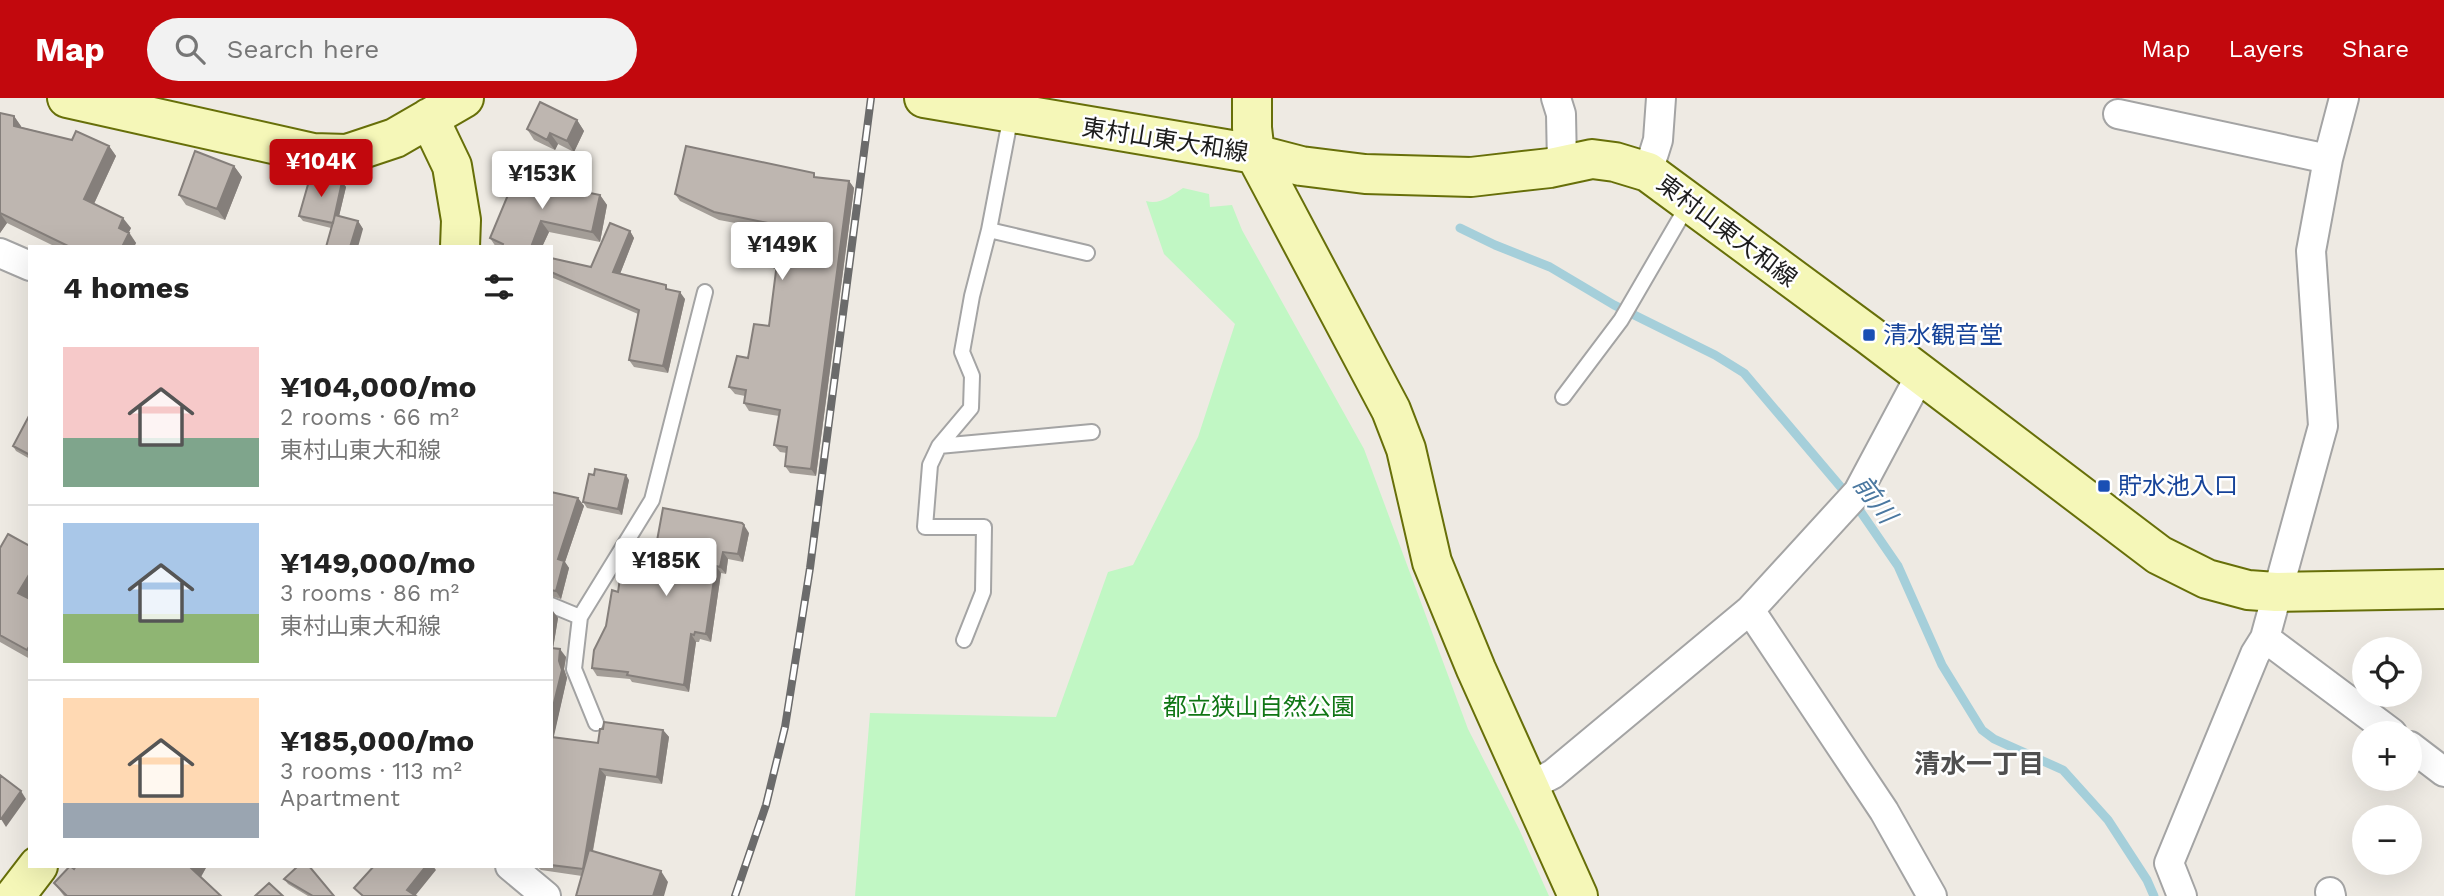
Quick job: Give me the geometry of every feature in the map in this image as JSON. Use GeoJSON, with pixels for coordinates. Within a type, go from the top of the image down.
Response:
{"type":"FeatureCollection","features":[{"type":"Feature","properties":{"kind":"main road"},"geometry":{"type":"LineString","coordinates":[[67,98],[313,153],[347,154],[395,138],[464,98]]}},
{"type":"Feature","properties":{"kind":"main road","name":"東村山東大和線"},"geometry":{"type":"LineString","coordinates":[[924,98],[1255,154],[1301,166],[1365,174],[1471,177],[1592,159],[1615,162],[1648,172],[2159,555],[2207,579],[2248,590],[2277,592],[2444,589]]}},
{"type":"Feature","properties":{"kind":"main road"},"geometry":{"type":"LineString","coordinates":[[1252,98],[1255,154],[1391,410],[1406,449],[1432,562],[1476,669],[1578,896]]}},
{"type":"Feature","properties":{"kind":"main road"},"geometry":{"type":"LineString","coordinates":[[429,118],[452,166],[461,220],[460,245]]}},
{"type":"Feature","properties":{"kind":"main road"},"geometry":{"type":"LineString","coordinates":[[15,896],[36,868]]}},
{"type":"Feature","properties":{"kind":"street"},"geometry":{"type":"LineString","coordinates":[[1556,98],[1561,114],[1562,165]]}},
{"type":"Feature","properties":{"kind":"street"},"geometry":{"type":"LineString","coordinates":[[1648,172],[1658,140],[1661,98]]}},
{"type":"Feature","properties":{"kind":"street"},"geometry":{"type":"LineString","coordinates":[[2182,896],[2169,863],[2255,654],[2265,638],[2323,426],[2311,251],[2328,159],[2344,98]]}},
{"type":"Feature","properties":{"kind":"street"},"geometry":{"type":"LineString","coordinates":[[2119,114],[2328,159]]}},
{"type":"Feature","properties":{"kind":"street"},"geometry":{"type":"LineString","coordinates":[[0,253],[28,264]]}},
{"type":"Feature","properties":{"kind":"street"},"geometry":{"type":"LineString","coordinates":[[1530,786],[1553,774],[1750,610],[1849,502],[1920,374]]}},
{"type":"Feature","properties":{"kind":"street"},"geometry":{"type":"LineString","coordinates":[[1750,610],[1884,811],[1932,896]]}},
{"type":"Feature","properties":{"kind":"street"},"geometry":{"type":"LineString","coordinates":[[2265,638],[2376,721]]}},
{"type":"Feature","properties":{"kind":"street"},"geometry":{"type":"LineString","coordinates":[[2422,755],[2444,772]]}},
{"type":"Feature","properties":{"kind":"street"},"geometry":{"type":"LineString","coordinates":[[512,868],[546,896]]}},
{"type":"Feature","properties":{"kind":"lane"},"geometry":{"type":"LineString","coordinates":[[964,640],[983,592],[984,527],[925,527],[930,465],[939,446],[971,408],[972,376],[962,352],[1011,114]]}},
{"type":"Feature","properties":{"kind":"lane"},"geometry":{"type":"LineString","coordinates":[[1563,397],[1620,320],[1690,202]]}},
{"type":"Feature","properties":{"kind":"lane"},"geometry":{"type":"LineString","coordinates":[[989,230],[1087,253]]}},
{"type":"Feature","properties":{"kind":"lane"},"geometry":{"type":"LineString","coordinates":[[596,723],[574,669],[580,617],[652,500],[705,292]]}},
{"type":"Feature","properties":{"kind":"lane"},"geometry":{"type":"LineString","coordinates":[[939,446],[1092,432]]}},
{"type":"Feature","properties":{"kind":"lane"},"geometry":{"type":"LineString","coordinates":[[553,606],[580,617]]}},
{"type":"Feature","properties":{"kind":"green space","name":"都立狭山自然公園"},"geometry":{"type":"Polygon","coordinates":[[[1183,188],[1209,194],[1210,207],[1232,205],[1242,230],[1364,449],[1468,729],[1519,829],[1549,896],[855,896],[870,713],[1056,717],[1108,572],[1133,565],[1198,437],[1235,324],[1164,254],[1146,201],[1161,201],[1183,188]]]}},
{"type":"Feature","properties":{"kind":"building"},"geometry":{"type":"Polygon","coordinates":[[[540,102],[577,120],[567,141],[550,133],[547,140],[527,129],[540,102]]]}},
{"type":"Feature","properties":{"kind":"building"},"geometry":{"type":"Polygon","coordinates":[[[0,113],[14,116],[14,126],[72,140],[76,131],[109,146],[84,199],[123,218],[119,228],[129,233],[123,245],[66,245],[0,213],[0,113]]]}},
{"type":"Feature","properties":{"kind":"building"},"geometry":{"type":"Polygon","coordinates":[[[686,146],[814,173],[814,177],[849,181],[811,469],[785,466],[787,447],[774,445],[780,410],[744,403],[746,390],[729,387],[737,356],[748,358],[754,324],[769,326],[777,263],[769,262],[773,224],[714,212],[675,194],[686,146]]]}},
{"type":"Feature","properties":{"kind":"building"},"geometry":{"type":"Polygon","coordinates":[[[195,151],[234,166],[217,209],[179,195],[195,151]]]}},
{"type":"Feature","properties":{"kind":"building"},"geometry":{"type":"Polygon","coordinates":[[[311,174],[342,182],[333,223],[299,216],[311,174]]]}},
{"type":"Feature","properties":{"kind":"building"},"geometry":{"type":"Polygon","coordinates":[[[512,177],[600,195],[592,232],[541,221],[532,245],[503,245],[490,238],[508,195],[512,177]]]}},
{"type":"Feature","properties":{"kind":"building"},"geometry":{"type":"Polygon","coordinates":[[[335,215],[358,221],[351,245],[327,245],[335,215]]]}},
{"type":"Feature","properties":{"kind":"building"},"geometry":{"type":"Polygon","coordinates":[[[610,223],[630,231],[613,272],[666,285],[666,289],[680,292],[663,366],[629,360],[639,310],[553,273],[553,258],[591,267],[610,223]]]}},
{"type":"Feature","properties":{"kind":"building"},"geometry":{"type":"Polygon","coordinates":[[[28,418],[28,454],[13,446],[28,418]]]}},
{"type":"Feature","properties":{"kind":"building"},"geometry":{"type":"Polygon","coordinates":[[[595,469],[626,475],[618,509],[583,502],[589,474],[594,475],[595,469]]]}},
{"type":"Feature","properties":{"kind":"building"},"geometry":{"type":"Polygon","coordinates":[[[553,492],[578,498],[558,559],[564,561],[556,591],[553,590],[553,492]]]}},
{"type":"Feature","properties":{"kind":"building"},"geometry":{"type":"Polygon","coordinates":[[[663,508],[744,525],[738,554],[723,552],[720,567],[716,566],[706,634],[691,634],[684,685],[627,675],[628,672],[592,668],[594,650],[606,626],[612,590],[618,592],[624,552],[654,557],[663,508]]]}},
{"type":"Feature","properties":{"kind":"building"},"geometry":{"type":"Polygon","coordinates":[[[8,534],[28,545],[28,576],[18,593],[28,598],[27,650],[0,635],[0,548],[8,534]]]}},
{"type":"Feature","properties":{"kind":"building"},"geometry":{"type":"Polygon","coordinates":[[[553,648],[560,649],[559,661],[562,670],[553,707],[553,648]]]}},
{"type":"Feature","properties":{"kind":"building"},"geometry":{"type":"Polygon","coordinates":[[[604,722],[663,730],[657,777],[600,769],[583,869],[553,865],[553,737],[598,743],[600,729],[603,729],[604,722]]]}},
{"type":"Feature","properties":{"kind":"building"},"geometry":{"type":"Polygon","coordinates":[[[0,775],[21,791],[1,819],[0,819],[0,775]]]}},
{"type":"Feature","properties":{"kind":"building"},"geometry":{"type":"Polygon","coordinates":[[[589,850],[661,871],[653,896],[576,896],[589,850]]]}},
{"type":"Feature","properties":{"kind":"building"},"geometry":{"type":"Polygon","coordinates":[[[68,868],[191,868],[221,896],[67,896],[54,883],[68,868]]]}},
{"type":"Feature","properties":{"kind":"building"},"geometry":{"type":"Polygon","coordinates":[[[296,868],[311,868],[334,896],[313,896],[284,879],[296,868]]]}},
{"type":"Feature","properties":{"kind":"building"},"geometry":{"type":"Polygon","coordinates":[[[372,868],[424,868],[407,890],[416,896],[363,896],[354,888],[372,868]]]}},
{"type":"Feature","properties":{"kind":"building"},"geometry":{"type":"Polygon","coordinates":[[[269,883],[283,896],[255,896],[269,883]]]}},
{"type":"Feature","properties":{"kind":"waterway","name":"前川"},"geometry":{"type":"LineString","coordinates":[[1460,228],[1550,267],[1614,305],[1715,355],[1744,373],[1856,505],[1898,566],[1942,665],[1982,730],[1994,739],[2063,770],[2108,820],[2147,880],[2154,896]]}},
{"type":"Feature","properties":{"kind":"railway"},"geometry":{"type":"LineString","coordinates":[[735,896],[766,805],[785,727],[810,568],[871,98]]}},
{"type":"Feature","properties":{"kind":"place","name":"清水観音堂"},"geometry":{"type":"Point","coordinates":[1869,335]}},
{"type":"Feature","properties":{"kind":"place","name":"貯水池入口"},"geometry":{"type":"Point","coordinates":[2104,486]}},
{"type":"Feature","properties":{"kind":"district","name":"清水一丁目"},"geometry":{"type":"Point","coordinates":[1979,764]}}]}
